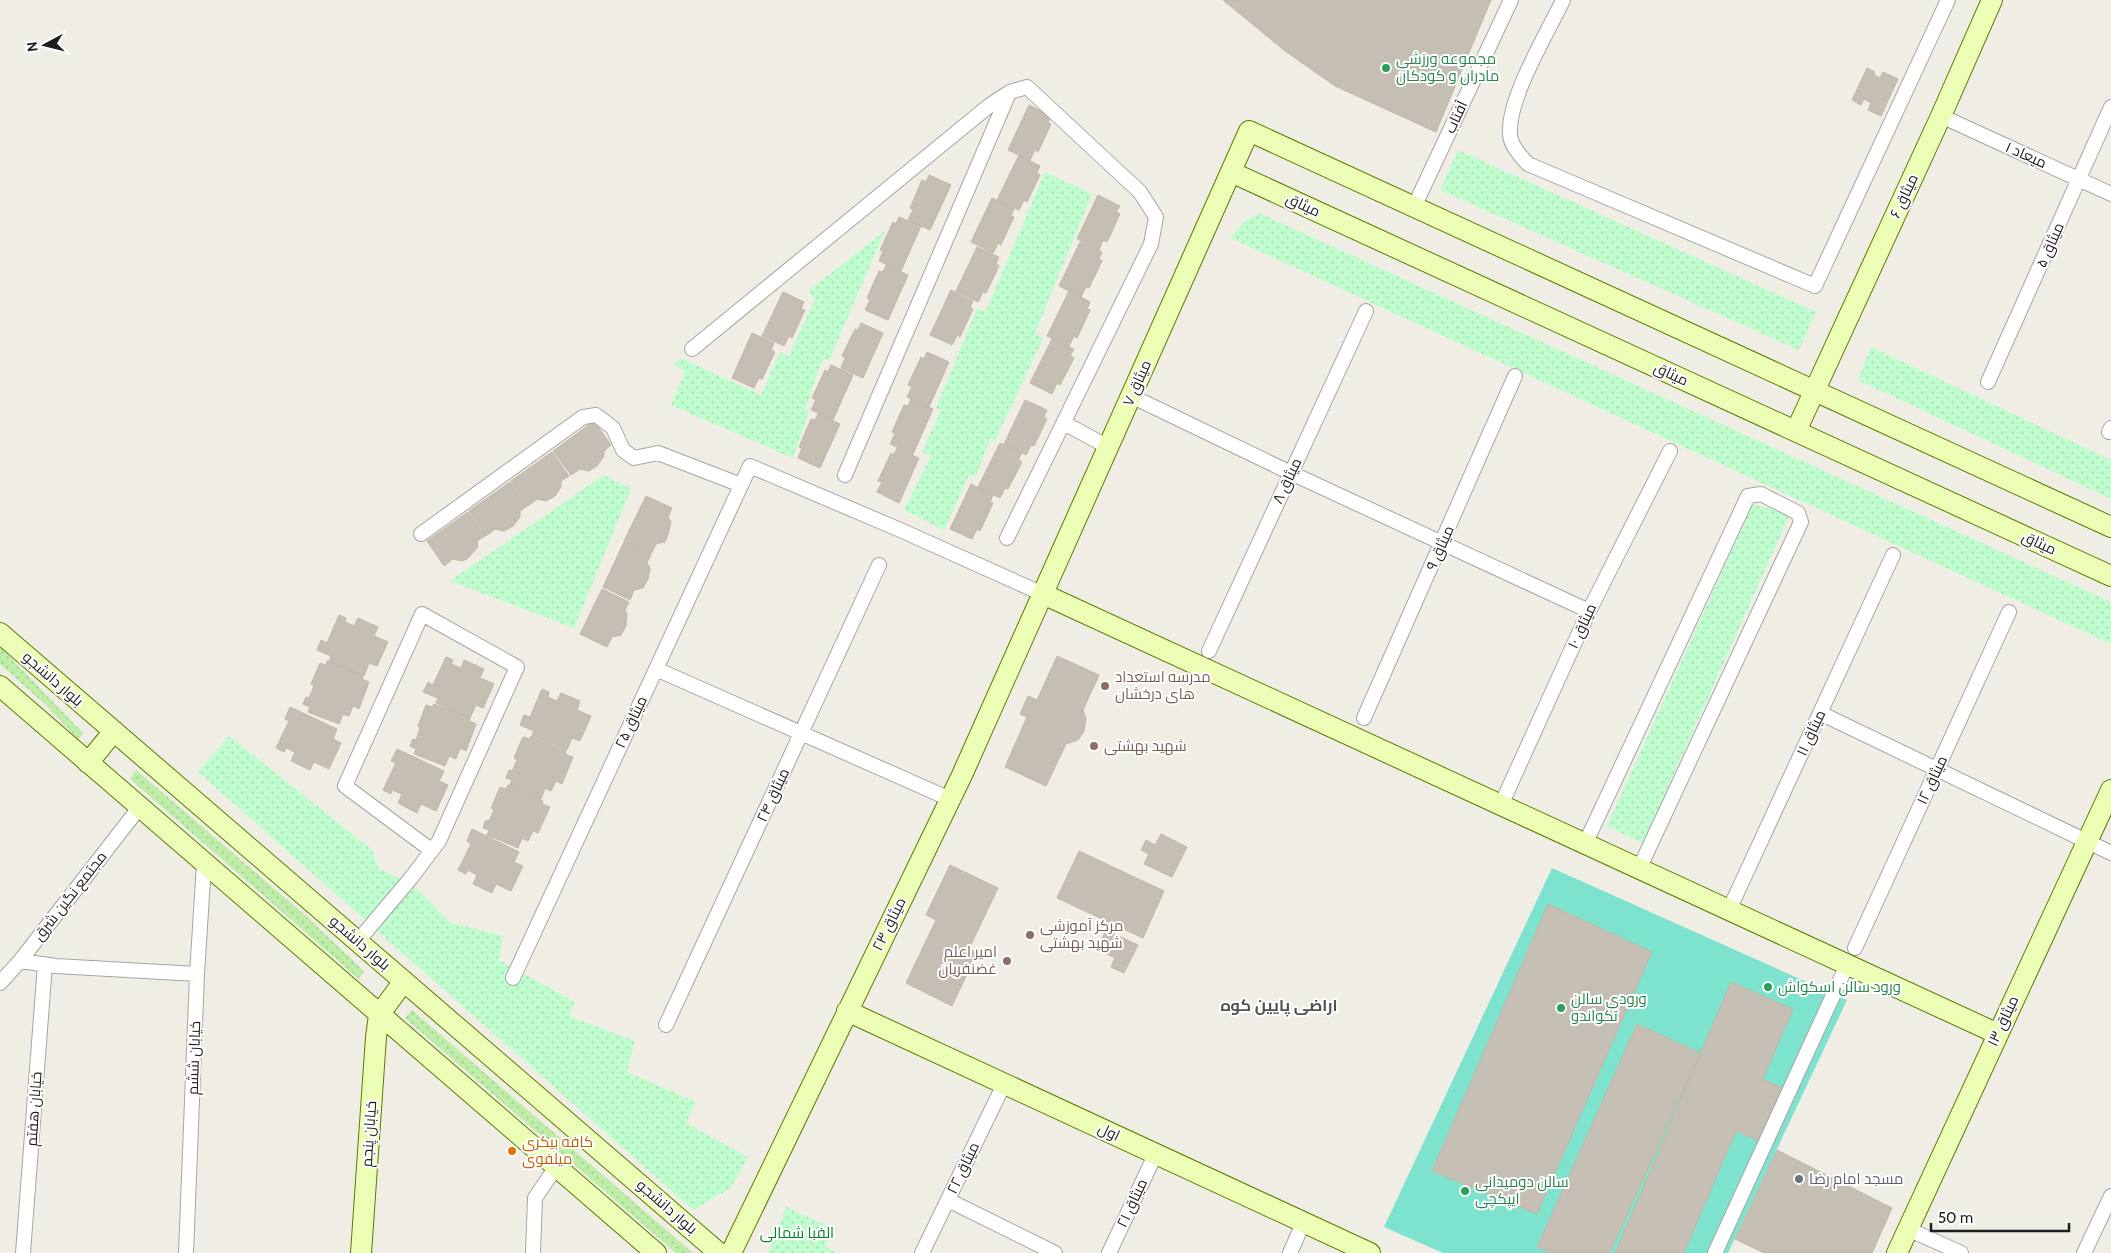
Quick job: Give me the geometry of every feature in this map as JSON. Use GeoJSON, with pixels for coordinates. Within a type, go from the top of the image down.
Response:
{"type":"FeatureCollection","features":[{"type":"Feature","properties":{"kind":"street","name":"آفتاب"},"geometry":{"type":"LineString","coordinates":[[1414,207],[1511,0]]}},
{"type":"Feature","properties":{"kind":"street"},"geometry":{"type":"LineString","coordinates":[[1563,0],[1517,94],[1511,116],[1510,136],[1518,154],[1528,164],[1815,286],[1948,0]]}},
{"type":"Feature","properties":{"kind":"street","name":"میثاق ۶"},"geometry":{"type":"LineString","coordinates":[[1796,431],[1941,116],[1992,0]]}},
{"type":"Feature","properties":{"kind":"street"},"geometry":{"type":"LineString","coordinates":[[692,349],[990,105],[1010,92],[1028,87],[1140,192],[1156,217],[1151,244],[1007,538]]}},
{"type":"Feature","properties":{"kind":"street"},"geometry":{"type":"LineString","coordinates":[[845,475],[1010,92]]}},
{"type":"Feature","properties":{"kind":"street","name":"میثاق ۵"},"geometry":{"type":"LineString","coordinates":[[1988,382],[2111,107]]}},
{"type":"Feature","properties":{"kind":"street","name":"میعاد ۱"},"geometry":{"type":"LineString","coordinates":[[1941,116],[2111,194]]}},
{"type":"Feature","properties":{"kind":"street","name":"میثاق ۷"},"geometry":{"type":"LineString","coordinates":[[1043,594],[1249,131],[1414,207]]}},
{"type":"Feature","properties":{"kind":"street","name":"میثاق"},"geometry":{"type":"LineString","coordinates":[[1231,172],[2111,576]]}},
{"type":"Feature","properties":{"kind":"street"},"geometry":{"type":"LineString","coordinates":[[1414,207],[2111,527]]}},
{"type":"Feature","properties":{"kind":"street","name":"میثاق ۸"},"geometry":{"type":"LineString","coordinates":[[1209,651],[1366,311]]}},
{"type":"Feature","properties":{"kind":"street","name":"میثاق ۹"},"geometry":{"type":"LineString","coordinates":[[1364,718],[1515,376]]}},
{"type":"Feature","properties":{"kind":"street"},"geometry":{"type":"LineString","coordinates":[[1131,396],[1291,473],[1589,611]]}},
{"type":"Feature","properties":{"kind":"street"},"geometry":{"type":"LineString","coordinates":[[421,534],[583,417],[596,415],[613,428],[623,450],[634,458],[658,453],[741,485]]}},
{"type":"Feature","properties":{"kind":"street"},"geometry":{"type":"LineString","coordinates":[[1064,423],[1108,447]]}},
{"type":"Feature","properties":{"kind":"street","name":"میثاق ۱۰"},"geometry":{"type":"LineString","coordinates":[[1501,805],[1589,611],[1670,451]]}},
{"type":"Feature","properties":{"kind":"street","name":"میثاق ۲۵"},"geometry":{"type":"LineString","coordinates":[[514,978],[750,466],[898,528],[1043,594]]}},
{"type":"Feature","properties":{"kind":"street"},"geometry":{"type":"LineString","coordinates":[[1586,844],[1748,496],[1761,494],[1798,513],[1801,522],[1639,868]]}},
{"type":"Feature","properties":{"kind":"street","name":"میثاق ۱۱"},"geometry":{"type":"LineString","coordinates":[[1729,910],[1893,556]]}},
{"type":"Feature","properties":{"kind":"street","name":"میثاق ۲۴"},"geometry":{"type":"LineString","coordinates":[[666,1025],[879,565]]}},
{"type":"Feature","properties":{"kind":"street"},"geometry":{"type":"LineString","coordinates":[[1043,594],[1729,910],[1851,956],[1998,1034]]}},
{"type":"Feature","properties":{"kind":"street","name":"میثاق ۲۳"},"geometry":{"type":"LineString","coordinates":[[731,1253],[950,799],[1043,594]]}},
{"type":"Feature","properties":{"kind":"street","name":"میثاق ۱۲"},"geometry":{"type":"LineString","coordinates":[[1715,1253],[2009,612]]}},
{"type":"Feature","properties":{"kind":"street"},"geometry":{"type":"LineString","coordinates":[[358,941],[411,878],[439,841],[517,668],[422,614],[345,786],[432,850]]}},
{"type":"Feature","properties":{"kind":"street","name":"بلوار دانشجو"},"geometry":{"type":"LineString","coordinates":[[0,633],[719,1253]]}},
{"type":"Feature","properties":{"kind":"street"},"geometry":{"type":"LineString","coordinates":[[656,669],[950,799]]}},
{"type":"Feature","properties":{"kind":"street"},"geometry":{"type":"LineString","coordinates":[[4,694],[88,763],[656,1253]]}},
{"type":"Feature","properties":{"kind":"street"},"geometry":{"type":"LineString","coordinates":[[1820,713],[2111,853]]}},
{"type":"Feature","properties":{"kind":"street"},"geometry":{"type":"LineString","coordinates":[[88,763],[114,732]]}},
{"type":"Feature","properties":{"kind":"street","name":"میثاق ۱۳"},"geometry":{"type":"LineString","coordinates":[[1897,1253],[2111,790]]}},
{"type":"Feature","properties":{"kind":"street","name":"مجتمع نگین شرق"},"geometry":{"type":"LineString","coordinates":[[0,983],[20,961],[139,808]]}},
{"type":"Feature","properties":{"kind":"street","name":"خیابان ششم"},"geometry":{"type":"LineString","coordinates":[[186,1253],[197,974],[204,864]]}},
{"type":"Feature","properties":{"kind":"street"},"geometry":{"type":"LineString","coordinates":[[20,961],[197,974]]}},
{"type":"Feature","properties":{"kind":"street","name":"خیابان هفتم"},"geometry":{"type":"LineString","coordinates":[[23,1253],[45,964]]}},
{"type":"Feature","properties":{"kind":"street"},"geometry":{"type":"LineString","coordinates":[[380,1015],[404,981]]}},
{"type":"Feature","properties":{"kind":"street","name":"اول"},"geometry":{"type":"LineString","coordinates":[[847,1011],[1370,1253]]}},
{"type":"Feature","properties":{"kind":"street","name":"خیابان پنجم"},"geometry":{"type":"LineString","coordinates":[[361,1253],[376,1037],[380,1015]]}},
{"type":"Feature","properties":{"kind":"street","name":"میثاق ۲۲"},"geometry":{"type":"LineString","coordinates":[[922,1253],[1004,1084]]}},
{"type":"Feature","properties":{"kind":"street","name":"میثاق ۲۱"},"geometry":{"type":"LineString","coordinates":[[1109,1253],[1156,1153]]}},
{"type":"Feature","properties":{"kind":"street"},"geometry":{"type":"LineString","coordinates":[[533,1253],[535,1198],[556,1167]]}},
{"type":"Feature","properties":{"kind":"street"},"geometry":{"type":"LineString","coordinates":[[2084,1253],[2111,1196]]}},
{"type":"Feature","properties":{"kind":"street"},"geometry":{"type":"LineString","coordinates":[[948,1200],[1055,1253]]}},
{"type":"Feature","properties":{"kind":"street"},"geometry":{"type":"LineString","coordinates":[[1290,1253],[1304,1221]]}},
{"type":"Feature","properties":{"kind":"street"},"geometry":{"type":"LineString","coordinates":[[1908,1229],[1962,1253]]}},
{"type":"Feature","properties":{"kind":"green space"},"geometry":{"type":"Polygon","coordinates":[[[1458,150],[1816,312],[1799,350],[1440,190],[1458,150]]]}},
{"type":"Feature","properties":{"kind":"green space"},"geometry":{"type":"Polygon","coordinates":[[[1045,172],[1092,194],[1035,333],[1043,338],[995,441],[990,439],[976,477],[969,475],[944,530],[904,510],[931,456],[922,452],[941,410],[936,408],[977,309],[986,311],[1045,172]]]}},
{"type":"Feature","properties":{"kind":"green space"},"geometry":{"type":"Polygon","coordinates":[[[1259,213],[2111,602],[2111,644],[1231,238],[1244,222],[1259,213]]]}},
{"type":"Feature","properties":{"kind":"green space"},"geometry":{"type":"Polygon","coordinates":[[[885,231],[829,360],[823,359],[805,409],[809,412],[793,458],[671,405],[685,371],[673,364],[681,358],[761,395],[780,352],[789,356],[815,299],[808,291],[885,231]]]}},
{"type":"Feature","properties":{"kind":"green space"},"geometry":{"type":"Polygon","coordinates":[[[1871,347],[2111,460],[2111,499],[1858,380],[1871,347]]]}},
{"type":"Feature","properties":{"kind":"green space"},"geometry":{"type":"Polygon","coordinates":[[[604,475],[631,489],[574,628],[450,581],[604,475]]]}},
{"type":"Feature","properties":{"kind":"green space"},"geometry":{"type":"Polygon","coordinates":[[[1753,504],[1790,514],[1643,843],[1607,826],[1753,504]]]}},
{"type":"Feature","properties":{"kind":"green space"},"geometry":{"type":"Polygon","coordinates":[[[0,647],[83,733],[78,739],[48,707],[0,664],[0,647]]]}},
{"type":"Feature","properties":{"kind":"green space"},"geometry":{"type":"Polygon","coordinates":[[[229,736],[372,850],[379,869],[412,884],[451,923],[503,936],[499,960],[575,1002],[569,1016],[635,1041],[627,1072],[696,1102],[686,1123],[748,1157],[731,1188],[693,1210],[198,772],[229,736]]]}},
{"type":"Feature","properties":{"kind":"green space"},"geometry":{"type":"Polygon","coordinates":[[[136,770],[305,915],[364,971],[359,979],[130,779],[136,770]]]}},
{"type":"Feature","properties":{"kind":"green space"},"geometry":{"type":"Polygon","coordinates":[[[412,1010],[693,1253],[676,1253],[405,1018],[412,1010]]]}},
{"type":"Feature","properties":{"kind":"green space","name":"الفبا شمالی"},"geometry":{"type":"Polygon","coordinates":[[[786,1207],[828,1226],[826,1247],[836,1253],[768,1253],[786,1207]]]}},
{"type":"Feature","properties":{"kind":"shaded area"},"geometry":{"type":"Polygon","coordinates":[[[1552,868],[1847,1000],[1728,1253],[1443,1253],[1384,1227],[1552,868]]]}},
{"type":"Feature","properties":{"kind":"building","name":"مجموعه ورزشی مادران و کودکان"},"geometry":{"type":"Polygon","coordinates":[[[1223,0],[1491,0],[1436,132],[1335,86],[1285,51],[1223,0]]]}},
{"type":"Feature","properties":{"kind":"building"},"geometry":{"type":"Polygon","coordinates":[[[1867,68],[1875,72],[1874,75],[1880,78],[1883,72],[1898,79],[1881,116],[1868,110],[1871,103],[1864,99],[1861,105],[1852,100],[1867,68]]]}},
{"type":"Feature","properties":{"kind":"building"},"geometry":{"type":"Polygon","coordinates":[[[1029,105],[1051,116],[1048,123],[1051,124],[1038,152],[1035,150],[1030,160],[1008,150],[1029,105]]]}},
{"type":"Feature","properties":{"kind":"building"},"geometry":{"type":"Polygon","coordinates":[[[1019,155],[1040,166],[1037,173],[1040,175],[1027,202],[1024,200],[1019,210],[997,200],[1019,155]]]}},
{"type":"Feature","properties":{"kind":"building"},"geometry":{"type":"Polygon","coordinates":[[[929,175],[951,185],[930,230],[908,220],[913,210],[910,208],[922,180],[926,182],[929,175]]]}},
{"type":"Feature","properties":{"kind":"building"},"geometry":{"type":"Polygon","coordinates":[[[1098,195],[1120,206],[1116,212],[1120,214],[1107,242],[1103,240],[1099,250],[1077,239],[1098,195]]]}},
{"type":"Feature","properties":{"kind":"building"},"geometry":{"type":"Polygon","coordinates":[[[992,198],[1014,209],[1011,216],[1014,217],[1001,245],[998,243],[993,253],[971,242],[992,198]]]}},
{"type":"Feature","properties":{"kind":"building"},"geometry":{"type":"Polygon","coordinates":[[[899,217],[921,226],[901,271],[879,261],[883,251],[880,250],[893,222],[896,224],[899,217]]]}},
{"type":"Feature","properties":{"kind":"building"},"geometry":{"type":"Polygon","coordinates":[[[1080,242],[1102,252],[1099,259],[1102,261],[1089,288],[1086,287],[1081,297],[1059,286],[1080,242]]]}},
{"type":"Feature","properties":{"kind":"building"},"geometry":{"type":"Polygon","coordinates":[[[977,247],[999,257],[996,264],[999,266],[986,293],[983,292],[978,302],[956,291],[977,247]]]}},
{"type":"Feature","properties":{"kind":"building"},"geometry":{"type":"Polygon","coordinates":[[[886,265],[908,275],[888,320],[865,310],[870,300],[867,298],[879,271],[883,272],[886,265]]]}},
{"type":"Feature","properties":{"kind":"building"},"geometry":{"type":"Polygon","coordinates":[[[951,290],[973,301],[970,308],[973,309],[960,337],[957,335],[952,345],[930,335],[951,290]]]}},
{"type":"Feature","properties":{"kind":"building"},"geometry":{"type":"Polygon","coordinates":[[[1069,291],[1090,302],[1087,309],[1090,310],[1077,338],[1074,336],[1069,346],[1047,336],[1069,291]]]}},
{"type":"Feature","properties":{"kind":"building"},"geometry":{"type":"Polygon","coordinates":[[[783,292],[804,302],[801,309],[805,310],[792,338],[789,336],[784,346],[762,336],[783,292]]]}},
{"type":"Feature","properties":{"kind":"building"},"geometry":{"type":"Polygon","coordinates":[[[861,323],[883,333],[863,378],[841,368],[845,358],[842,356],[855,329],[858,330],[861,323]]]}},
{"type":"Feature","properties":{"kind":"building"},"geometry":{"type":"Polygon","coordinates":[[[752,333],[774,343],[771,350],[775,352],[762,379],[759,378],[754,388],[732,378],[752,333]]]}},
{"type":"Feature","properties":{"kind":"building"},"geometry":{"type":"Polygon","coordinates":[[[1052,339],[1074,349],[1070,356],[1074,358],[1060,385],[1057,383],[1052,394],[1030,383],[1052,339]]]}},
{"type":"Feature","properties":{"kind":"building"},"geometry":{"type":"Polygon","coordinates":[[[927,352],[949,362],[929,407],[907,397],[912,387],[908,385],[921,357],[924,359],[927,352]]]}},
{"type":"Feature","properties":{"kind":"building"},"geometry":{"type":"Polygon","coordinates":[[[831,365],[853,375],[833,420],[811,410],[816,400],[812,398],[825,370],[828,372],[831,365]]]}},
{"type":"Feature","properties":{"kind":"building"},"geometry":{"type":"Polygon","coordinates":[[[911,399],[933,409],[913,454],[890,444],[895,434],[892,432],[904,405],[908,406],[911,399]]]}},
{"type":"Feature","properties":{"kind":"building"},"geometry":{"type":"Polygon","coordinates":[[[1025,400],[1047,410],[1044,417],[1047,419],[1034,446],[1031,445],[1026,455],[1004,444],[1025,400]]]}},
{"type":"Feature","properties":{"kind":"building"},"geometry":{"type":"Polygon","coordinates":[[[818,414],[840,424],[820,468],[798,458],[802,448],[799,447],[811,419],[815,420],[818,414]]]}},
{"type":"Feature","properties":{"kind":"building"},"geometry":{"type":"Polygon","coordinates":[[[594,421],[611,445],[604,451],[604,456],[597,466],[589,471],[580,469],[571,475],[553,451],[594,421]]]}},
{"type":"Feature","properties":{"kind":"building"},"geometry":{"type":"Polygon","coordinates":[[[1000,443],[1022,453],[1018,460],[1022,462],[1008,489],[1005,488],[1000,498],[978,487],[1000,443]]]}},
{"type":"Feature","properties":{"kind":"building"},"geometry":{"type":"Polygon","coordinates":[[[897,448],[919,458],[899,503],[877,492],[882,482],[878,481],[891,453],[894,455],[897,448]]]}},
{"type":"Feature","properties":{"kind":"building"},"geometry":{"type":"Polygon","coordinates":[[[552,452],[569,476],[561,481],[561,487],[555,496],[546,501],[537,499],[528,506],[511,481],[552,452]]]}},
{"type":"Feature","properties":{"kind":"building"},"geometry":{"type":"Polygon","coordinates":[[[510,482],[527,506],[520,511],[520,517],[513,526],[504,531],[495,529],[486,536],[469,511],[510,482]]]}},
{"type":"Feature","properties":{"kind":"building"},"geometry":{"type":"Polygon","coordinates":[[[971,484],[993,495],[990,502],[993,503],[980,531],[977,529],[972,539],[950,529],[971,484]]]}},
{"type":"Feature","properties":{"kind":"building"},"geometry":{"type":"Polygon","coordinates":[[[646,496],[672,508],[668,517],[671,522],[667,538],[665,542],[656,544],[651,554],[624,541],[646,496]]]}},
{"type":"Feature","properties":{"kind":"building"},"geometry":{"type":"Polygon","coordinates":[[[468,512],[485,536],[477,541],[478,547],[467,559],[462,561],[453,559],[444,566],[427,541],[468,512]]]}},
{"type":"Feature","properties":{"kind":"building"},"geometry":{"type":"Polygon","coordinates":[[[624,542],[651,555],[647,563],[650,568],[648,579],[643,588],[634,590],[630,600],[603,587],[624,542]]]}},
{"type":"Feature","properties":{"kind":"building"},"geometry":{"type":"Polygon","coordinates":[[[602,589],[629,602],[625,610],[627,615],[626,626],[621,635],[612,637],[607,647],[580,634],[602,589]]]}},
{"type":"Feature","properties":{"kind":"building"},"geometry":{"type":"Polygon","coordinates":[[[339,615],[346,618],[345,622],[354,626],[358,618],[378,627],[374,636],[388,642],[377,666],[369,663],[364,676],[329,661],[331,656],[317,650],[321,640],[327,643],[339,615]]]}},
{"type":"Feature","properties":{"kind":"building"},"geometry":{"type":"Polygon","coordinates":[[[1057,656],[1099,675],[1083,710],[1086,719],[1084,731],[1078,740],[1066,744],[1046,786],[1005,767],[1027,717],[1020,714],[1028,696],[1037,700],[1057,656]]]}},
{"type":"Feature","properties":{"kind":"building"},"geometry":{"type":"Polygon","coordinates":[[[446,657],[453,660],[451,664],[461,668],[464,660],[484,669],[480,678],[494,684],[483,708],[476,705],[470,718],[436,703],[438,698],[423,692],[428,682],[433,685],[446,657]]]}},
{"type":"Feature","properties":{"kind":"building"},"geometry":{"type":"Polygon","coordinates":[[[327,661],[363,676],[362,679],[369,682],[359,709],[353,706],[349,716],[343,714],[339,724],[308,712],[310,707],[303,704],[306,697],[309,698],[314,686],[311,684],[320,663],[326,665],[327,661]]]}},
{"type":"Feature","properties":{"kind":"building"},"geometry":{"type":"Polygon","coordinates":[[[542,689],[549,692],[548,697],[557,701],[561,693],[580,701],[577,710],[591,716],[580,741],[572,738],[567,750],[532,735],[534,731],[520,725],[524,715],[530,717],[542,689]]]}},
{"type":"Feature","properties":{"kind":"building"},"geometry":{"type":"Polygon","coordinates":[[[434,704],[470,718],[469,721],[476,724],[466,751],[460,748],[456,759],[449,756],[445,766],[414,754],[416,749],[410,746],[413,739],[416,740],[420,728],[418,726],[426,705],[432,707],[434,704]]]}},
{"type":"Feature","properties":{"kind":"building"},"geometry":{"type":"Polygon","coordinates":[[[290,707],[337,729],[333,739],[341,743],[329,769],[314,762],[310,770],[291,761],[295,752],[286,748],[284,752],[276,748],[289,721],[285,719],[290,707]]]}},
{"type":"Feature","properties":{"kind":"building"},"geometry":{"type":"Polygon","coordinates":[[[531,736],[566,751],[565,754],[573,757],[562,784],[556,781],[551,791],[545,788],[541,799],[510,785],[512,780],[506,778],[509,770],[512,771],[517,760],[514,758],[523,737],[530,739],[531,736]]]}},
{"type":"Feature","properties":{"kind":"building"},"geometry":{"type":"Polygon","coordinates":[[[397,749],[444,771],[439,781],[448,785],[436,811],[421,804],[417,813],[398,803],[402,794],[392,790],[391,794],[383,790],[396,763],[391,761],[397,749]]]}},
{"type":"Feature","properties":{"kind":"building"},"geometry":{"type":"Polygon","coordinates":[[[508,785],[543,801],[542,804],[550,807],[538,833],[533,831],[528,841],[522,838],[518,848],[487,835],[489,830],[483,828],[486,820],[489,821],[494,810],[491,808],[500,787],[506,789],[508,785]]]}},
{"type":"Feature","properties":{"kind":"building"},"geometry":{"type":"Polygon","coordinates":[[[472,829],[519,852],[514,862],[523,866],[511,891],[496,884],[492,893],[473,884],[477,875],[468,870],[466,874],[458,870],[471,844],[467,841],[472,829]]]}},
{"type":"Feature","properties":{"kind":"building"},"geometry":{"type":"Polygon","coordinates":[[[1161,834],[1187,847],[1172,877],[1144,864],[1149,854],[1141,850],[1146,840],[1155,845],[1161,834]]]}},
{"type":"Feature","properties":{"kind":"building"},"geometry":{"type":"Polygon","coordinates":[[[1079,851],[1164,891],[1143,938],[1057,898],[1079,851]]]}},
{"type":"Feature","properties":{"kind":"building"},"geometry":{"type":"Polygon","coordinates":[[[950,865],[998,888],[969,949],[977,953],[952,1006],[906,983],[936,920],[926,915],[950,865]]]}},
{"type":"Feature","properties":{"kind":"building"},"geometry":{"type":"Polygon","coordinates":[[[1548,904],[1652,952],[1537,1214],[1432,1171],[1548,904]]]}},
{"type":"Feature","properties":{"kind":"building"},"geometry":{"type":"Polygon","coordinates":[[[1106,930],[1138,945],[1124,973],[1111,967],[1115,958],[1097,949],[1106,930]]]}},
{"type":"Feature","properties":{"kind":"building"},"geometry":{"type":"Polygon","coordinates":[[[1731,982],[1793,1009],[1763,1079],[1784,1089],[1761,1142],[1736,1131],[1684,1253],[1615,1253],[1731,982]]]}},
{"type":"Feature","properties":{"kind":"building"},"geometry":{"type":"Polygon","coordinates":[[[1637,1024],[1700,1053],[1610,1253],[1550,1253],[1537,1247],[1637,1024]]]}},
{"type":"Feature","properties":{"kind":"building","name":"مسجد امام رضا"},"geometry":{"type":"Polygon","coordinates":[[[1777,1150],[1892,1208],[1872,1253],[1764,1253],[1735,1239],[1777,1150]]]}},
{"type":"Feature","properties":{"kind":"place","name":"مجموعه ورزشی مادران و کودکان"},"geometry":{"type":"Point","coordinates":[1386,68]}},
{"type":"Feature","properties":{"kind":"place","name":"مدرسه استعداد های درخشان"},"geometry":{"type":"Point","coordinates":[1105,686]}},
{"type":"Feature","properties":{"kind":"place","name":"شهید بهشتی"},"geometry":{"type":"Point","coordinates":[1094,746]}},
{"type":"Feature","properties":{"kind":"place","name":"مرکز آموزشی شهید بهشتی"},"geometry":{"type":"Point","coordinates":[1030,935]}},
{"type":"Feature","properties":{"kind":"place","name":"امیر اعلم غضنفریان"},"geometry":{"type":"Point","coordinates":[1007,961]}},
{"type":"Feature","properties":{"kind":"place","name":"ورود سالن اسکواش"},"geometry":{"type":"Point","coordinates":[1768,987]}},
{"type":"Feature","properties":{"kind":"place","name":"ورودی سالن تکواندو"},"geometry":{"type":"Point","coordinates":[1561,1008]}},
{"type":"Feature","properties":{"kind":"place","name":"کافه بیکری میلفوی"},"geometry":{"type":"Point","coordinates":[512,1151]}},
{"type":"Feature","properties":{"kind":"place","name":"مسجد امام رضا"},"geometry":{"type":"Point","coordinates":[1799,1179]}},
{"type":"Feature","properties":{"kind":"place","name":"سالن دومیدانی ایپکچی"},"geometry":{"type":"Point","coordinates":[1465,1191]}},
{"type":"Feature","properties":{"kind":"district","name":"اراضی پایین کوه"},"geometry":{"type":"Point","coordinates":[1279,1005]}}]}
